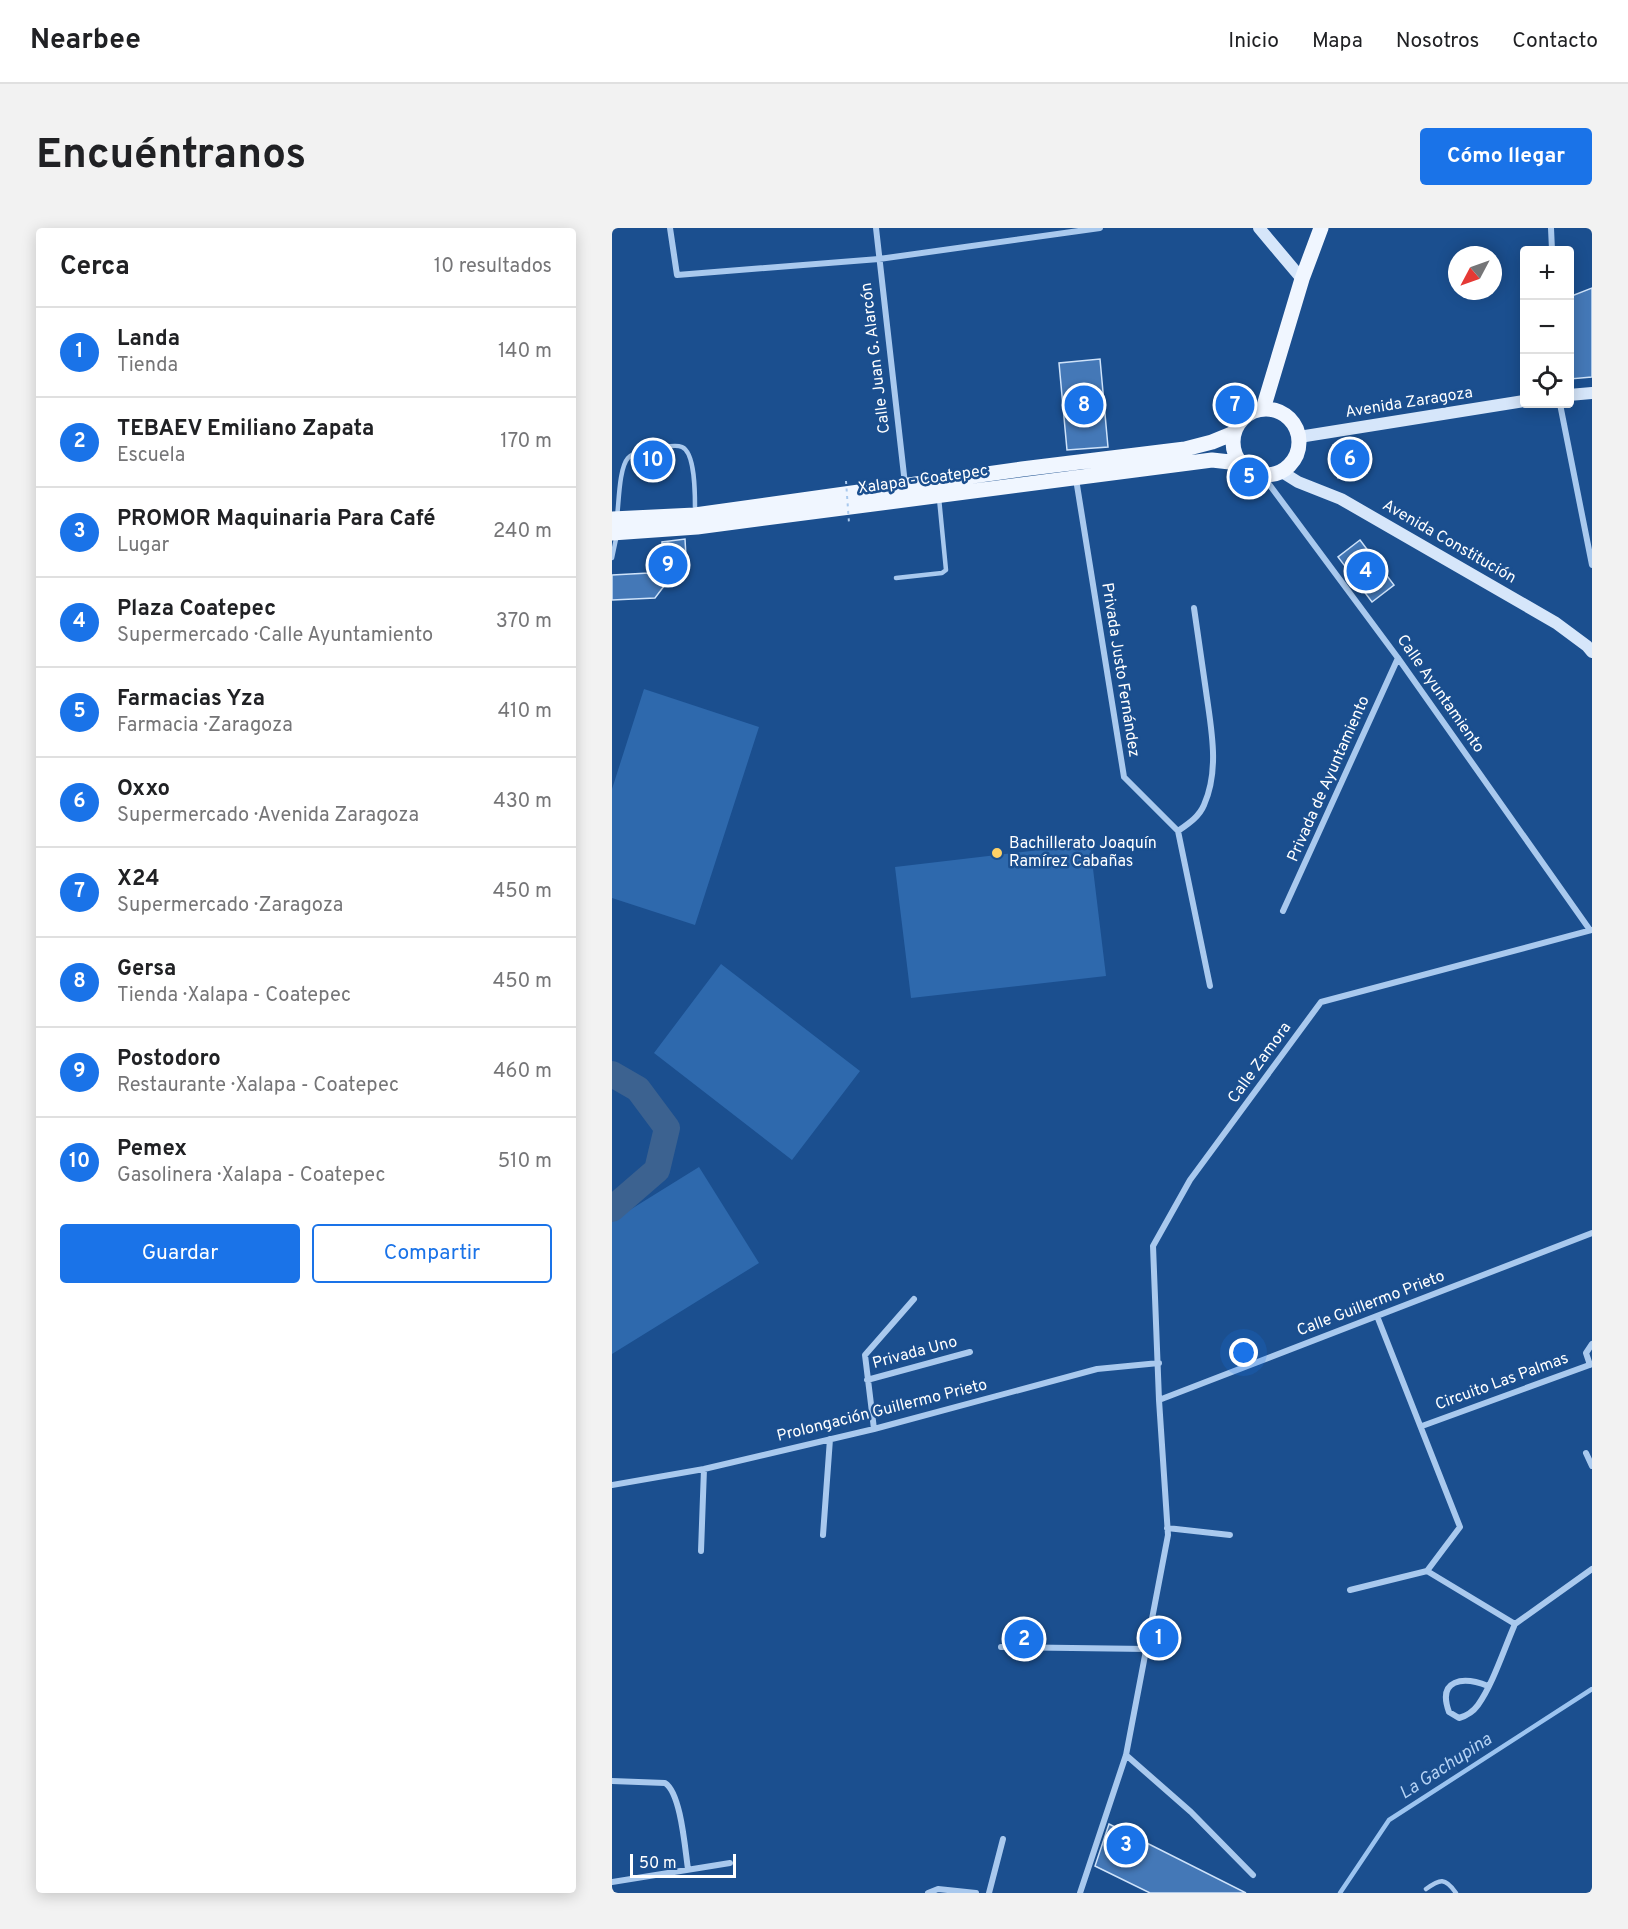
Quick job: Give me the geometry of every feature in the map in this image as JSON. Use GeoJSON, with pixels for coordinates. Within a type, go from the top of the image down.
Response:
{"type":"FeatureCollection","features":[{"type":"Feature","properties":{"kind":"main road"},"geometry":{"type":"LineString","coordinates":[[1259,228],[1302,279]]}},
{"type":"Feature","properties":{"kind":"main road"},"geometry":{"type":"LineString","coordinates":[[1263,409],[1302,279],[1321,228]]}},
{"type":"Feature","properties":{"kind":"main road"},"geometry":{"type":"LineString","coordinates":[[1574,395],[1592,393]]}},
{"type":"Feature","properties":{"kind":"main road","name":"Avenida Zaragoza"},"geometry":{"type":"LineString","coordinates":[[1299,436],[1520,402]]}},
{"type":"Feature","properties":{"kind":"main road"},"geometry":{"type":"LineString","coordinates":[[1263,409],[1285,414],[1293,422],[1299,436],[1297,456],[1291,465],[1282,472],[1263,476],[1247,470],[1239,463],[1234,453],[1234,433],[1244,417],[1263,409]]}},
{"type":"Feature","properties":{"kind":"main road","name":"Xalapa - Coatepec"},"geometry":{"type":"LineString","coordinates":[[696,521],[905,485],[1185,448],[1212,442],[1234,433]]}},
{"type":"Feature","properties":{"kind":"main road","name":"Xalapa - Coatepec"},"geometry":{"type":"LineString","coordinates":[[614,526],[696,521],[939,496],[1212,460],[1239,463]]}},
{"type":"Feature","properties":{"kind":"main road","name":"Avenida Constitución"},"geometry":{"type":"LineString","coordinates":[[1282,472],[1298,482],[1341,499],[1556,623],[1592,652]]}},
{"type":"Feature","properties":{"kind":"street"},"geometry":{"type":"LineString","coordinates":[[670,228],[677,275],[879,259],[1100,228]]}},
{"type":"Feature","properties":{"kind":"street","name":"Calle Juan G. Alarcón"},"geometry":{"type":"LineString","coordinates":[[876,228],[905,485]]}},
{"type":"Feature","properties":{"kind":"street"},"geometry":{"type":"LineString","coordinates":[[1551,228],[1552,246]]}},
{"type":"Feature","properties":{"kind":"street"},"geometry":{"type":"LineString","coordinates":[[1561,408],[1592,565]]}},
{"type":"Feature","properties":{"kind":"street","name":"Calle Ayuntamiento"},"geometry":{"type":"LineString","coordinates":[[1263,476],[1398,658],[1591,930]]}},
{"type":"Feature","properties":{"kind":"street","name":"Privada Justo Fernández"},"geometry":{"type":"LineString","coordinates":[[1076,477],[1124,777],[1178,831]]}},
{"type":"Feature","properties":{"kind":"street"},"geometry":{"type":"LineString","coordinates":[[1194,608],[1213,739],[1213,762],[1209,791],[1203,807],[1197,816],[1178,831],[1209,986]]}},
{"type":"Feature","properties":{"kind":"street","name":"Privada de Ayuntamiento"},"geometry":{"type":"LineString","coordinates":[[1283,910],[1398,658]]}},
{"type":"Feature","properties":{"kind":"street","name":"Calle Zamora"},"geometry":{"type":"LineString","coordinates":[[1080,1893],[1126,1755],[1168,1535],[1159,1400],[1153,1246],[1190,1180],[1321,1002],[1591,930]]}},
{"type":"Feature","properties":{"kind":"street","name":"Calle Guillermo Prieto"},"geometry":{"type":"LineString","coordinates":[[1159,1400],[1592,1233]]}},
{"type":"Feature","properties":{"kind":"street"},"geometry":{"type":"LineString","coordinates":[[874,1429],[865,1355],[914,1299]]}},
{"type":"Feature","properties":{"kind":"street","name":"Circuito Las Palmas"},"geometry":{"type":"LineString","coordinates":[[1377,1316],[1460,1527],[1427,1571]]}},
{"type":"Feature","properties":{"kind":"street"},"geometry":{"type":"LineString","coordinates":[[1591,1364],[1586,1353],[1592,1344]]}},
{"type":"Feature","properties":{"kind":"street","name":"Privada Uno"},"geometry":{"type":"LineString","coordinates":[[867,1380],[970,1352]]}},
{"type":"Feature","properties":{"kind":"street","name":"Prolongación Guillermo Prieto"},"geometry":{"type":"LineString","coordinates":[[612,1485],[704,1468],[874,1429],[1096,1369],[1159,1363]]}},
{"type":"Feature","properties":{"kind":"street","name":"Circuito Las Palmas"},"geometry":{"type":"LineString","coordinates":[[1422,1426],[1591,1364]]}},
{"type":"Feature","properties":{"kind":"street"},"geometry":{"type":"LineString","coordinates":[[823,1535],[830,1439]]}},
{"type":"Feature","properties":{"kind":"street"},"geometry":{"type":"LineString","coordinates":[[1586,1454],[1592,1466]]}},
{"type":"Feature","properties":{"kind":"street"},"geometry":{"type":"LineString","coordinates":[[701,1551],[704,1468]]}},
{"type":"Feature","properties":{"kind":"street"},"geometry":{"type":"LineString","coordinates":[[1167,1528],[1230,1535]]}},
{"type":"Feature","properties":{"kind":"street"},"geometry":{"type":"LineString","coordinates":[[1488,1686],[1473,1680],[1460,1680],[1450,1687],[1445,1701],[1449,1712],[1459,1718],[1477,1707],[1488,1686],[1515,1624],[1592,1569]]}},
{"type":"Feature","properties":{"kind":"street"},"geometry":{"type":"LineString","coordinates":[[1350,1590],[1427,1571],[1515,1624]]}},
{"type":"Feature","properties":{"kind":"street"},"geometry":{"type":"LineString","coordinates":[[1001,1647],[1147,1648]]}},
{"type":"Feature","properties":{"kind":"street"},"geometry":{"type":"LineString","coordinates":[[1126,1755],[1191,1812],[1253,1875]]}},
{"type":"Feature","properties":{"kind":"street"},"geometry":{"type":"LineString","coordinates":[[612,1781],[665,1783],[671,1788],[676,1799],[688,1869]]}},
{"type":"Feature","properties":{"kind":"street"},"geometry":{"type":"LineString","coordinates":[[989,1893],[1003,1839]]}},
{"type":"Feature","properties":{"kind":"street"},"geometry":{"type":"LineString","coordinates":[[612,1882],[730,1863]]}},
{"type":"Feature","properties":{"kind":"street"},"geometry":{"type":"LineString","coordinates":[[928,1893],[938,1889],[976,1893]]}},
{"type":"Feature","properties":{"kind":"lane"},"geometry":{"type":"LineString","coordinates":[[612,558],[614,526],[623,468],[628,458],[636,452],[676,445],[684,448],[690,454],[696,521]]}},
{"type":"Feature","properties":{"kind":"lane"},"geometry":{"type":"LineString","coordinates":[[896,579],[942,573],[946,570],[939,496]]}},
{"type":"Feature","properties":{"kind":"lane"},"geometry":{"type":"LineString","coordinates":[[1426,1889],[1438,1881],[1445,1881],[1456,1893]]}},
{"type":"Feature","properties":{"kind":"path"},"geometry":{"type":"LineString","coordinates":[[846,481],[849,523]]}},
{"type":"Feature","properties":{"kind":"shaded area"},"geometry":{"type":"Polygon","coordinates":[[[644,689],[759,727],[695,925],[612,898],[612,789],[644,689]]]}},
{"type":"Feature","properties":{"kind":"shaded area"},"geometry":{"type":"Polygon","coordinates":[[[1090,844],[1106,976],[911,998],[895,867],[1090,844]]]}},
{"type":"Feature","properties":{"kind":"shaded area"},"geometry":{"type":"Polygon","coordinates":[[[721,964],[860,1071],[792,1160],[654,1053],[721,964]]]}},
{"type":"Feature","properties":{"kind":"shaded area"},"geometry":{"type":"Polygon","coordinates":[[[699,1167],[759,1263],[612,1354],[612,1221],[699,1167]]]}},
{"type":"Feature","properties":{"kind":"building"},"geometry":{"type":"Polygon","coordinates":[[[1592,288],[1592,377],[1574,379],[1574,295],[1592,288]]]}},
{"type":"Feature","properties":{"kind":"building"},"geometry":{"type":"Polygon","coordinates":[[[1100,359],[1108,447],[1067,450],[1059,363],[1100,359]]]}},
{"type":"Feature","properties":{"kind":"building"},"geometry":{"type":"Polygon","coordinates":[[[1362,441],[1367,473],[1338,478],[1333,445],[1362,441]]]}},
{"type":"Feature","properties":{"kind":"building"},"geometry":{"type":"Polygon","coordinates":[[[685,539],[686,557],[655,598],[612,600],[612,575],[649,573],[662,555],[662,542],[685,539]]]}},
{"type":"Feature","properties":{"kind":"building"},"geometry":{"type":"Polygon","coordinates":[[[1360,540],[1394,585],[1372,602],[1338,557],[1360,540]]]}},
{"type":"Feature","properties":{"kind":"building"},"geometry":{"type":"Polygon","coordinates":[[[1109,1824],[1246,1893],[1150,1893],[1095,1866],[1109,1824]]]}},
{"type":"Feature","properties":{"kind":"waterway"},"geometry":{"type":"LineString","coordinates":[[612,1074],[638,1089],[667,1128],[657,1170],[612,1209]]}},
{"type":"Feature","properties":{"kind":"waterway","name":"La Gachupina"},"geometry":{"type":"LineString","coordinates":[[1340,1893],[1389,1820],[1592,1689]]}},
{"type":"Feature","properties":{"kind":"place","name":"Gersa"},"geometry":{"type":"Point","coordinates":[1084,405]}},
{"type":"Feature","properties":{"kind":"place","name":"X24"},"geometry":{"type":"Point","coordinates":[1235,405]}},
{"type":"Feature","properties":{"kind":"place","name":"Oxxo"},"geometry":{"type":"Point","coordinates":[1350,459]}},
{"type":"Feature","properties":{"kind":"place","name":"Pemex"},"geometry":{"type":"Point","coordinates":[653,460]}},
{"type":"Feature","properties":{"kind":"place","name":"Farmacias Yza"},"geometry":{"type":"Point","coordinates":[1249,477]}},
{"type":"Feature","properties":{"kind":"place","name":"Postodoro"},"geometry":{"type":"Point","coordinates":[668,565]}},
{"type":"Feature","properties":{"kind":"place","name":"Plaza Coatepec"},"geometry":{"type":"Point","coordinates":[1366,571]}},
{"type":"Feature","properties":{"kind":"place","name":"Bachillerato Joaquín Ramírez Cabañas"},"geometry":{"type":"Point","coordinates":[997,853]}},
{"type":"Feature","properties":{"kind":"place","name":"Landa"},"geometry":{"type":"Point","coordinates":[1159,1638]}},
{"type":"Feature","properties":{"kind":"place","name":"TEBAEV Emiliano Zapata"},"geometry":{"type":"Point","coordinates":[1024,1639]}},
{"type":"Feature","properties":{"kind":"place","name":"PROMOR Maquinaria Para Café"},"geometry":{"type":"Point","coordinates":[1126,1845]}}]}
